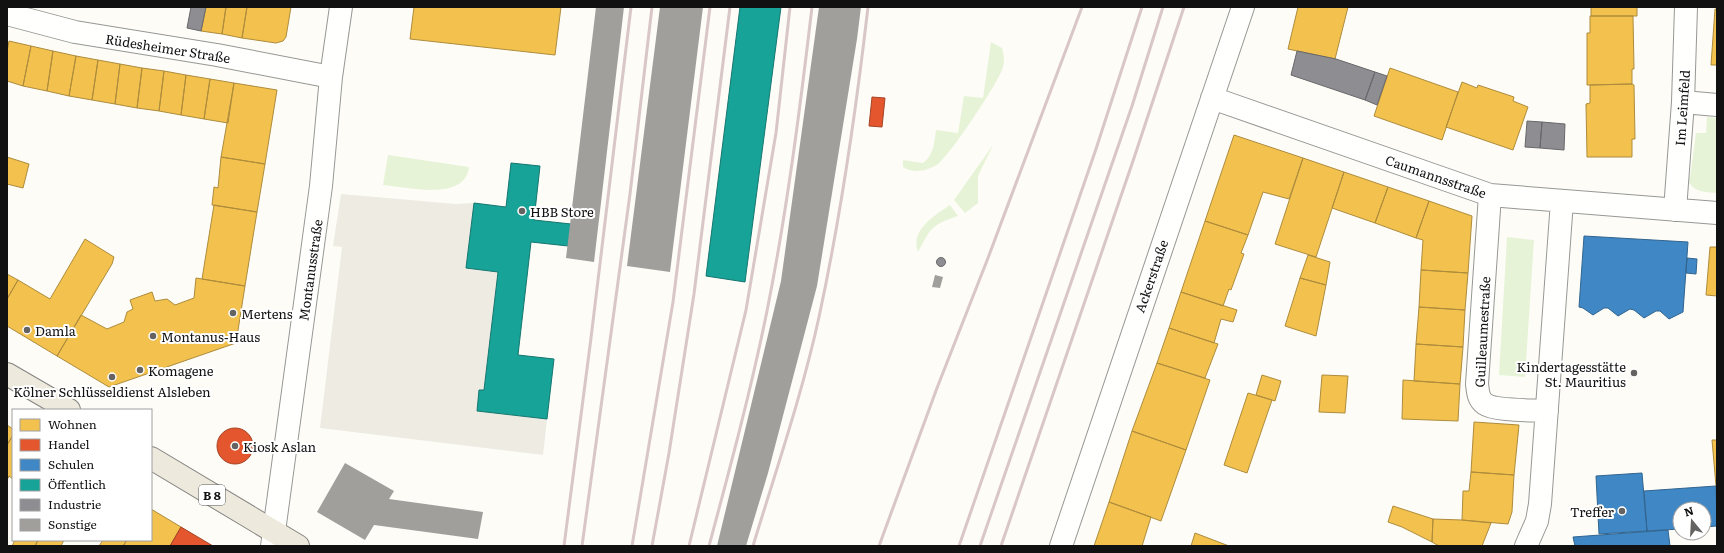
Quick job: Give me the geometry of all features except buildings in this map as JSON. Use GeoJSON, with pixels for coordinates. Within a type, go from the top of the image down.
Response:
{"type":"FeatureCollection","features":[{"type":"Feature","properties":{"kind":"main road"},"geometry":{"type":"LineString","coordinates":[[7,374],[67,409]]}},
{"type":"Feature","properties":{"kind":"main road","name":"B 8"},"geometry":{"type":"LineString","coordinates":[[152,459],[273,539],[298,546]]}},
{"type":"Feature","properties":{"kind":"street","name":"Montanusstraße"},"geometry":{"type":"LineString","coordinates":[[273,539],[321,186],[331,77],[342,7]]}},
{"type":"Feature","properties":{"kind":"street","name":"Ackerstraße"},"geometry":{"type":"LineString","coordinates":[[1061,546],[1243,7]]}},
{"type":"Feature","properties":{"kind":"street","name":"Im Leimfeld"},"geometry":{"type":"LineString","coordinates":[[1675,210],[1686,7]]}},
{"type":"Feature","properties":{"kind":"street","name":"Rüdesheimer Straße"},"geometry":{"type":"LineString","coordinates":[[7,14],[75,32],[331,77]]}},
{"type":"Feature","properties":{"kind":"street","name":"Caumannsstraße"},"geometry":{"type":"LineString","coordinates":[[1212,98],[1490,195],[1717,212]]}},
{"type":"Feature","properties":{"kind":"street"},"geometry":{"type":"LineString","coordinates":[[1682,102],[1717,105]]}},
{"type":"Feature","properties":{"kind":"street","name":"Guilleaumestraße"},"geometry":{"type":"LineString","coordinates":[[1490,195],[1477,384],[1478,396],[1486,404],[1496,407],[1547,411]]}},
{"type":"Feature","properties":{"kind":"street"},"geometry":{"type":"LineString","coordinates":[[1526,546],[1537,521],[1540,504],[1562,201]]}},
{"type":"Feature","properties":{"kind":"green space"},"geometry":{"type":"Polygon","coordinates":[[[991,42],[1002,48],[1004,59],[1003,67],[998,79],[972,120],[938,164],[920,171],[903,167],[903,160],[923,163],[927,160],[933,148],[936,130],[958,133],[964,96],[983,98],[991,42]]]}},
{"type":"Feature","properties":{"kind":"green space"},"geometry":{"type":"Polygon","coordinates":[[[1707,117],[1717,118],[1717,193],[1695,188],[1689,182],[1687,177],[1690,178],[1696,133],[1706,133],[1707,117]]]}},
{"type":"Feature","properties":{"kind":"green space"},"geometry":{"type":"Polygon","coordinates":[[[993,145],[978,176],[978,203],[965,213],[954,200],[993,145]]]}},
{"type":"Feature","properties":{"kind":"green space"},"geometry":{"type":"Polygon","coordinates":[[[388,155],[469,167],[465,178],[457,185],[446,189],[434,190],[383,185],[388,155]]]}},
{"type":"Feature","properties":{"kind":"green space"},"geometry":{"type":"Polygon","coordinates":[[[950,205],[958,216],[942,222],[933,228],[929,232],[918,252],[916,244],[920,230],[937,214],[950,205]]]}},
{"type":"Feature","properties":{"kind":"green space"},"geometry":{"type":"Polygon","coordinates":[[[1507,237],[1534,240],[1525,377],[1499,375],[1507,237]]]}},
{"type":"Feature","properties":{"kind":"shaded area"},"geometry":{"type":"Polygon","coordinates":[[[341,194],[456,204],[474,203],[466,268],[498,272],[484,390],[479,391],[477,411],[547,419],[543,455],[320,428],[342,247],[333,246],[341,194]]]}},
{"type":"Feature","properties":{"kind":"railway"},"geometry":{"type":"LineString","coordinates":[[564,546],[631,7]]}},
{"type":"Feature","properties":{"kind":"railway"},"geometry":{"type":"LineString","coordinates":[[582,546],[630,194],[652,7]]}},
{"type":"Feature","properties":{"kind":"railway"},"geometry":{"type":"LineString","coordinates":[[632,546],[673,302],[710,7]]}},
{"type":"Feature","properties":{"kind":"railway"},"geometry":{"type":"LineString","coordinates":[[652,546],[669,453],[694,294],[730,7]]}},
{"type":"Feature","properties":{"kind":"railway"},"geometry":{"type":"LineString","coordinates":[[689,546],[746,310],[776,133],[790,7]]}},
{"type":"Feature","properties":{"kind":"railway"},"geometry":{"type":"LineString","coordinates":[[709,546],[747,400],[767,311],[781,236],[803,83],[812,7]]}},
{"type":"Feature","properties":{"kind":"railway"},"geometry":{"type":"LineString","coordinates":[[753,546],[797,404],[819,317],[847,163],[868,7]]}},
{"type":"Feature","properties":{"kind":"railway"},"geometry":{"type":"LineString","coordinates":[[879,546],[937,388],[988,258],[1082,7]]}},
{"type":"Feature","properties":{"kind":"railway"},"geometry":{"type":"LineString","coordinates":[[959,546],[1096,149],[1142,7]]}},
{"type":"Feature","properties":{"kind":"railway"},"geometry":{"type":"LineString","coordinates":[[980,546],[1132,106],[1163,7]]}},
{"type":"Feature","properties":{"kind":"railway"},"geometry":{"type":"LineString","coordinates":[[1001,546],[1184,7]]}},
{"type":"Feature","properties":{"kind":"place","name":"HBB Store"},"geometry":{"type":"Point","coordinates":[522,211]}},
{"type":"Feature","properties":{"kind":"place","name":"Mertens"},"geometry":{"type":"Point","coordinates":[233,313]}},
{"type":"Feature","properties":{"kind":"place","name":"Damla"},"geometry":{"type":"Point","coordinates":[27,330]}},
{"type":"Feature","properties":{"kind":"place","name":"Montanus-Haus"},"geometry":{"type":"Point","coordinates":[153,336]}},
{"type":"Feature","properties":{"kind":"place","name":"Komagene"},"geometry":{"type":"Point","coordinates":[140,370]}},
{"type":"Feature","properties":{"kind":"place","name":"Kindertagesstätte St. Mauritius"},"geometry":{"type":"Point","coordinates":[1634,373]}},
{"type":"Feature","properties":{"kind":"place","name":"Kölner Schlüsseldienst Alsleben"},"geometry":{"type":"Point","coordinates":[112,377]}},
{"type":"Feature","properties":{"kind":"place","name":"Kiosk Aslan"},"geometry":{"type":"Point","coordinates":[235,446]}},
{"type":"Feature","properties":{"kind":"place","name":"Treffer"},"geometry":{"type":"Point","coordinates":[1622,511]}}]}
